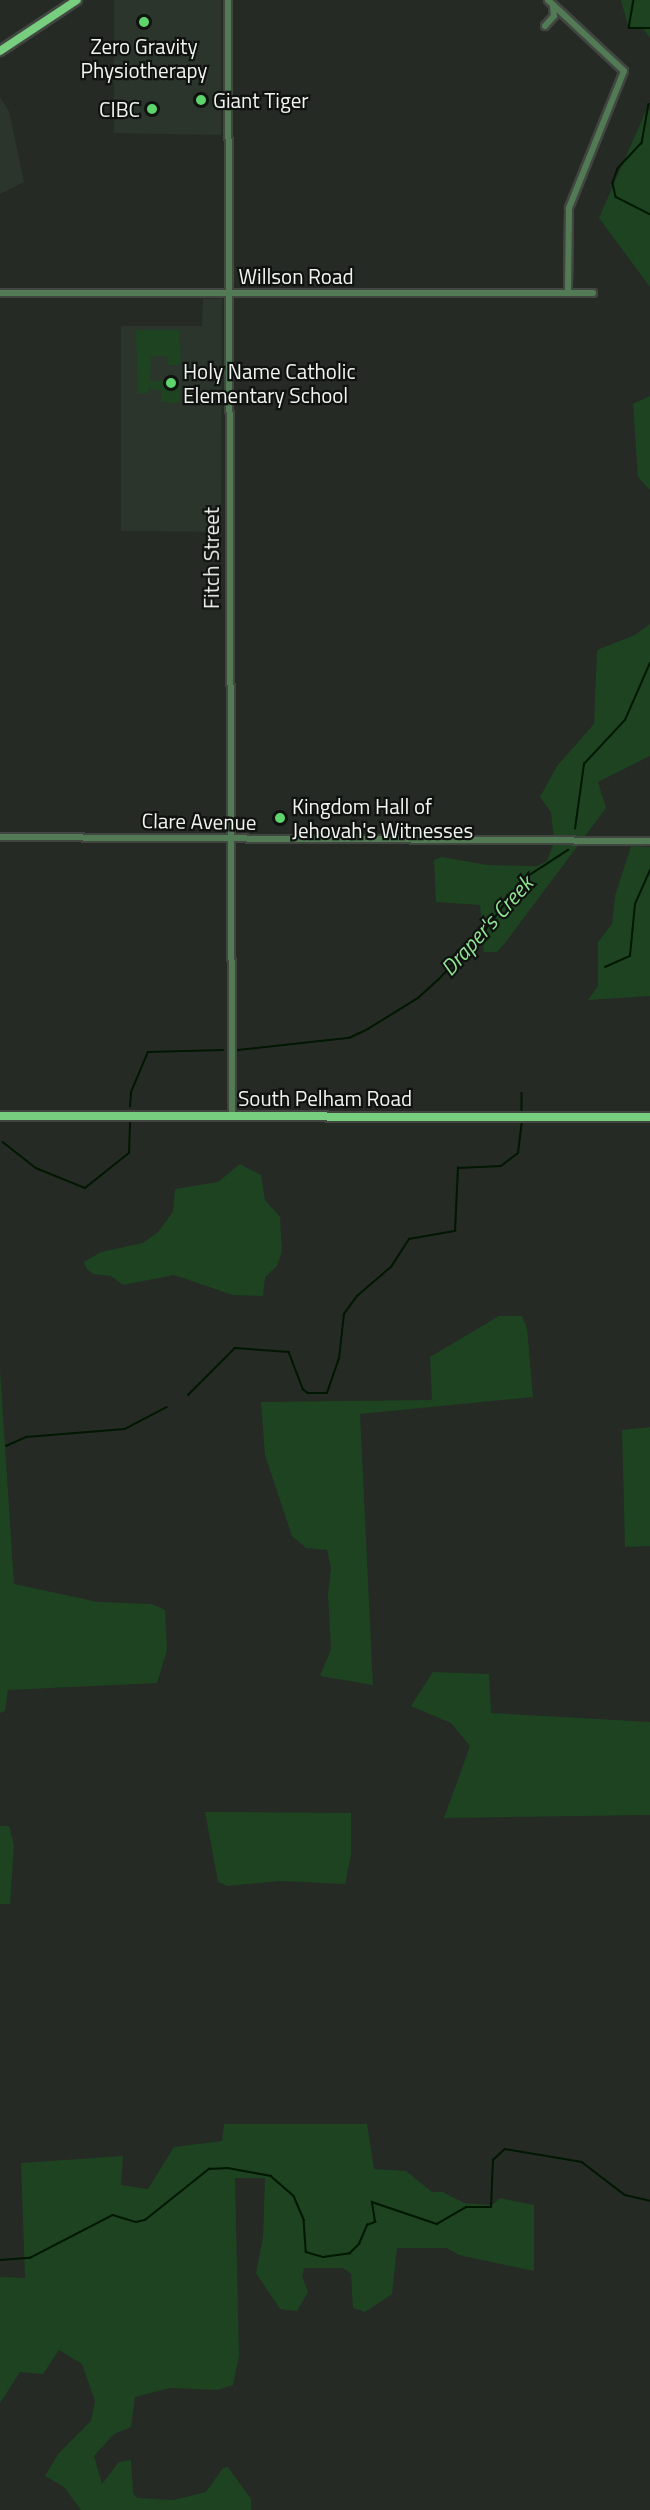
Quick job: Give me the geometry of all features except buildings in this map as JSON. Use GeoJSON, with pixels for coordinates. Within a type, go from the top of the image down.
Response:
{"type":"FeatureCollection","features":[{"type":"Feature","properties":{"kind":"main road"},"geometry":{"type":"LineString","coordinates":[[0,51],[77,0]]}},
{"type":"Feature","properties":{"kind":"main road","name":"South Pelham Road"},"geometry":{"type":"LineString","coordinates":[[0,1116],[650,1117]]}},
{"type":"Feature","properties":{"kind":"street","name":"Fitch Street"},"geometry":{"type":"LineString","coordinates":[[228,0],[232,1115]]}},
{"type":"Feature","properties":{"kind":"street"},"geometry":{"type":"LineString","coordinates":[[544,26],[554,16],[549,1]]}},
{"type":"Feature","properties":{"kind":"street"},"geometry":{"type":"LineString","coordinates":[[549,1],[624,71],[569,208],[568,293]]}},
{"type":"Feature","properties":{"kind":"street","name":"Willson Road"},"geometry":{"type":"LineString","coordinates":[[0,292],[593,293]]}},
{"type":"Feature","properties":{"kind":"street","name":"Clare Avenue"},"geometry":{"type":"LineString","coordinates":[[0,837],[650,841]]}},
{"type":"Feature","properties":{"kind":"shaded area"},"geometry":{"type":"Polygon","coordinates":[[[114,0],[221,0],[221,135],[114,133],[114,0]]]}},
{"type":"Feature","properties":{"kind":"shaded area"},"geometry":{"type":"Polygon","coordinates":[[[0,97],[9,111],[24,182],[0,194],[0,97]]]}},
{"type":"Feature","properties":{"kind":"shaded area"},"geometry":{"type":"Polygon","coordinates":[[[203,299],[222,299],[221,532],[121,531],[121,326],[202,326],[203,299]]]}},
{"type":"Feature","properties":{"kind":"green space"},"geometry":{"type":"Polygon","coordinates":[[[621,0],[650,0],[650,38],[644,30],[628,26],[621,0]]]}},
{"type":"Feature","properties":{"kind":"green space"},"geometry":{"type":"Polygon","coordinates":[[[648,106],[650,113],[650,287],[599,218],[648,106]]]}},
{"type":"Feature","properties":{"kind":"green space"},"geometry":{"type":"Polygon","coordinates":[[[136,330],[179,330],[181,365],[168,365],[167,356],[151,356],[150,381],[180,380],[180,403],[161,402],[161,390],[151,390],[150,385],[148,393],[138,393],[136,330]]]}},
{"type":"Feature","properties":{"kind":"green space"},"geometry":{"type":"Polygon","coordinates":[[[650,396],[650,490],[638,477],[633,404],[650,396]]]}},
{"type":"Feature","properties":{"kind":"green space"},"geometry":{"type":"Polygon","coordinates":[[[650,624],[650,756],[598,782],[606,808],[505,943],[497,952],[484,952],[480,905],[436,902],[434,860],[442,857],[487,865],[537,866],[547,861],[554,842],[551,812],[540,797],[557,766],[594,724],[597,650],[635,635],[650,624]]]}},
{"type":"Feature","properties":{"kind":"green space"},"geometry":{"type":"Polygon","coordinates":[[[631,846],[650,847],[650,996],[588,1000],[598,986],[598,942],[612,924],[615,896],[631,846]]]}},
{"type":"Feature","properties":{"kind":"green space"},"geometry":{"type":"Polygon","coordinates":[[[240,1164],[261,1175],[265,1200],[280,1217],[282,1251],[277,1266],[265,1277],[263,1296],[233,1295],[174,1275],[123,1285],[111,1276],[93,1274],[86,1268],[84,1262],[101,1252],[143,1243],[158,1232],[173,1212],[175,1189],[218,1182],[240,1164]]]}},
{"type":"Feature","properties":{"kind":"green space"},"geometry":{"type":"Polygon","coordinates":[[[499,1316],[522,1316],[527,1328],[533,1397],[360,1414],[373,1685],[320,1676],[331,1649],[328,1594],[331,1567],[327,1550],[306,1548],[292,1536],[265,1455],[261,1402],[432,1400],[430,1357],[499,1316]]]}},
{"type":"Feature","properties":{"kind":"green space"},"geometry":{"type":"Polygon","coordinates":[[[0,1369],[14,1584],[98,1602],[152,1604],[165,1610],[167,1650],[157,1683],[8,1690],[5,1711],[0,1713],[0,1369]]]}},
{"type":"Feature","properties":{"kind":"green space"},"geometry":{"type":"Polygon","coordinates":[[[650,1427],[650,1546],[625,1547],[622,1430],[650,1427]]]}},
{"type":"Feature","properties":{"kind":"green space"},"geometry":{"type":"Polygon","coordinates":[[[433,1672],[489,1674],[491,1713],[650,1722],[650,1815],[444,1818],[470,1746],[451,1723],[411,1706],[433,1672]]]}},
{"type":"Feature","properties":{"kind":"green space"},"geometry":{"type":"Polygon","coordinates":[[[205,1812],[351,1813],[351,1855],[345,1884],[281,1881],[227,1886],[218,1882],[205,1812]]]}},
{"type":"Feature","properties":{"kind":"green space"},"geometry":{"type":"Polygon","coordinates":[[[0,1826],[9,1826],[14,1845],[10,1904],[0,1904],[0,1826]]]}},
{"type":"Feature","properties":{"kind":"green space"},"geometry":{"type":"Polygon","coordinates":[[[224,2124],[367,2124],[374,2169],[406,2171],[432,2192],[443,2192],[464,2203],[492,2205],[500,2198],[534,2205],[534,2271],[459,2255],[447,2248],[397,2248],[392,2294],[365,2312],[353,2308],[351,2274],[343,2268],[304,2268],[302,2276],[308,2292],[297,2311],[280,2309],[256,2273],[263,2237],[265,2178],[235,2178],[239,2356],[233,2385],[217,2390],[170,2388],[135,2397],[131,2427],[114,2434],[94,2456],[102,2484],[119,2462],[131,2460],[133,2493],[137,2498],[173,2500],[206,2492],[223,2468],[228,2467],[251,2499],[251,2510],[81,2510],[64,2487],[45,2476],[59,2453],[91,2421],[95,2401],[82,2364],[59,2350],[43,2374],[20,2372],[0,2403],[0,2277],[25,2278],[21,2163],[123,2156],[121,2185],[148,2189],[174,2147],[222,2141],[224,2124]]]}},
{"type":"Feature","properties":{"kind":"waterway","name":"Draper's Creek"},"geometry":{"type":"LineString","coordinates":[[634,0],[629,28],[650,28]]}},
{"type":"Feature","properties":{"kind":"waterway","name":"Draper's Creek"},"geometry":{"type":"LineString","coordinates":[[649,104],[642,143],[618,169],[613,183],[616,197],[650,214]]}},
{"type":"Feature","properties":{"kind":"waterway","name":"Draper's Creek"},"geometry":{"type":"LineString","coordinates":[[575,829],[584,764],[625,720],[650,663]]}},
{"type":"Feature","properties":{"kind":"waterway","name":"Draper's Creek"},"geometry":{"type":"LineString","coordinates":[[238,1050],[349,1038],[368,1029],[418,998],[484,932],[522,880],[568,850]]}},
{"type":"Feature","properties":{"kind":"waterway","name":"Draper's Creek"},"geometry":{"type":"LineString","coordinates":[[605,967],[630,956],[635,904],[650,870]]}},
{"type":"Feature","properties":{"kind":"waterway"},"geometry":{"type":"LineString","coordinates":[[130,1107],[131,1092],[148,1052],[223,1050]]}},
{"type":"Feature","properties":{"kind":"waterway"},"geometry":{"type":"LineString","coordinates":[[522,1093],[522,1110]]}},
{"type":"Feature","properties":{"kind":"waterway","name":"Draper's Creek"},"geometry":{"type":"LineString","coordinates":[[3,1142],[36,1168],[85,1188],[129,1153],[130,1122]]}},
{"type":"Feature","properties":{"kind":"waterway","name":"Draper's Creek"},"geometry":{"type":"LineString","coordinates":[[188,1395],[235,1348],[289,1352],[303,1389],[308,1393],[327,1393],[339,1359],[344,1314],[357,1296],[391,1267],[409,1239],[455,1231],[458,1168],[501,1166],[518,1153],[522,1122]]}},
{"type":"Feature","properties":{"kind":"waterway","name":"Draper's Creek"},"geometry":{"type":"LineString","coordinates":[[6,1446],[26,1437],[125,1429],[167,1407]]}},
{"type":"Feature","properties":{"kind":"waterway"},"geometry":{"type":"LineString","coordinates":[[0,2260],[30,2258],[113,2215],[136,2222],[145,2220],[209,2169],[228,2168],[271,2176],[294,2196],[304,2220],[306,2252],[323,2257],[350,2253],[359,2244],[367,2225],[375,2222],[372,2202],[437,2224],[466,2207],[491,2207],[493,2160],[505,2149],[582,2162],[625,2195],[650,2201]]}},
{"type":"Feature","properties":{"kind":"place","name":"Zero Gravity Physiotherapy"},"geometry":{"type":"Point","coordinates":[144,22]}},
{"type":"Feature","properties":{"kind":"place","name":"Giant Tiger"},"geometry":{"type":"Point","coordinates":[201,100]}},
{"type":"Feature","properties":{"kind":"place","name":"CIBC"},"geometry":{"type":"Point","coordinates":[152,109]}},
{"type":"Feature","properties":{"kind":"place","name":"Holy Name Catholic Elementary School"},"geometry":{"type":"Point","coordinates":[171,383]}},
{"type":"Feature","properties":{"kind":"place","name":"Kingdom Hall of Jehovah's Witnesses"},"geometry":{"type":"Point","coordinates":[280,818]}}]}
